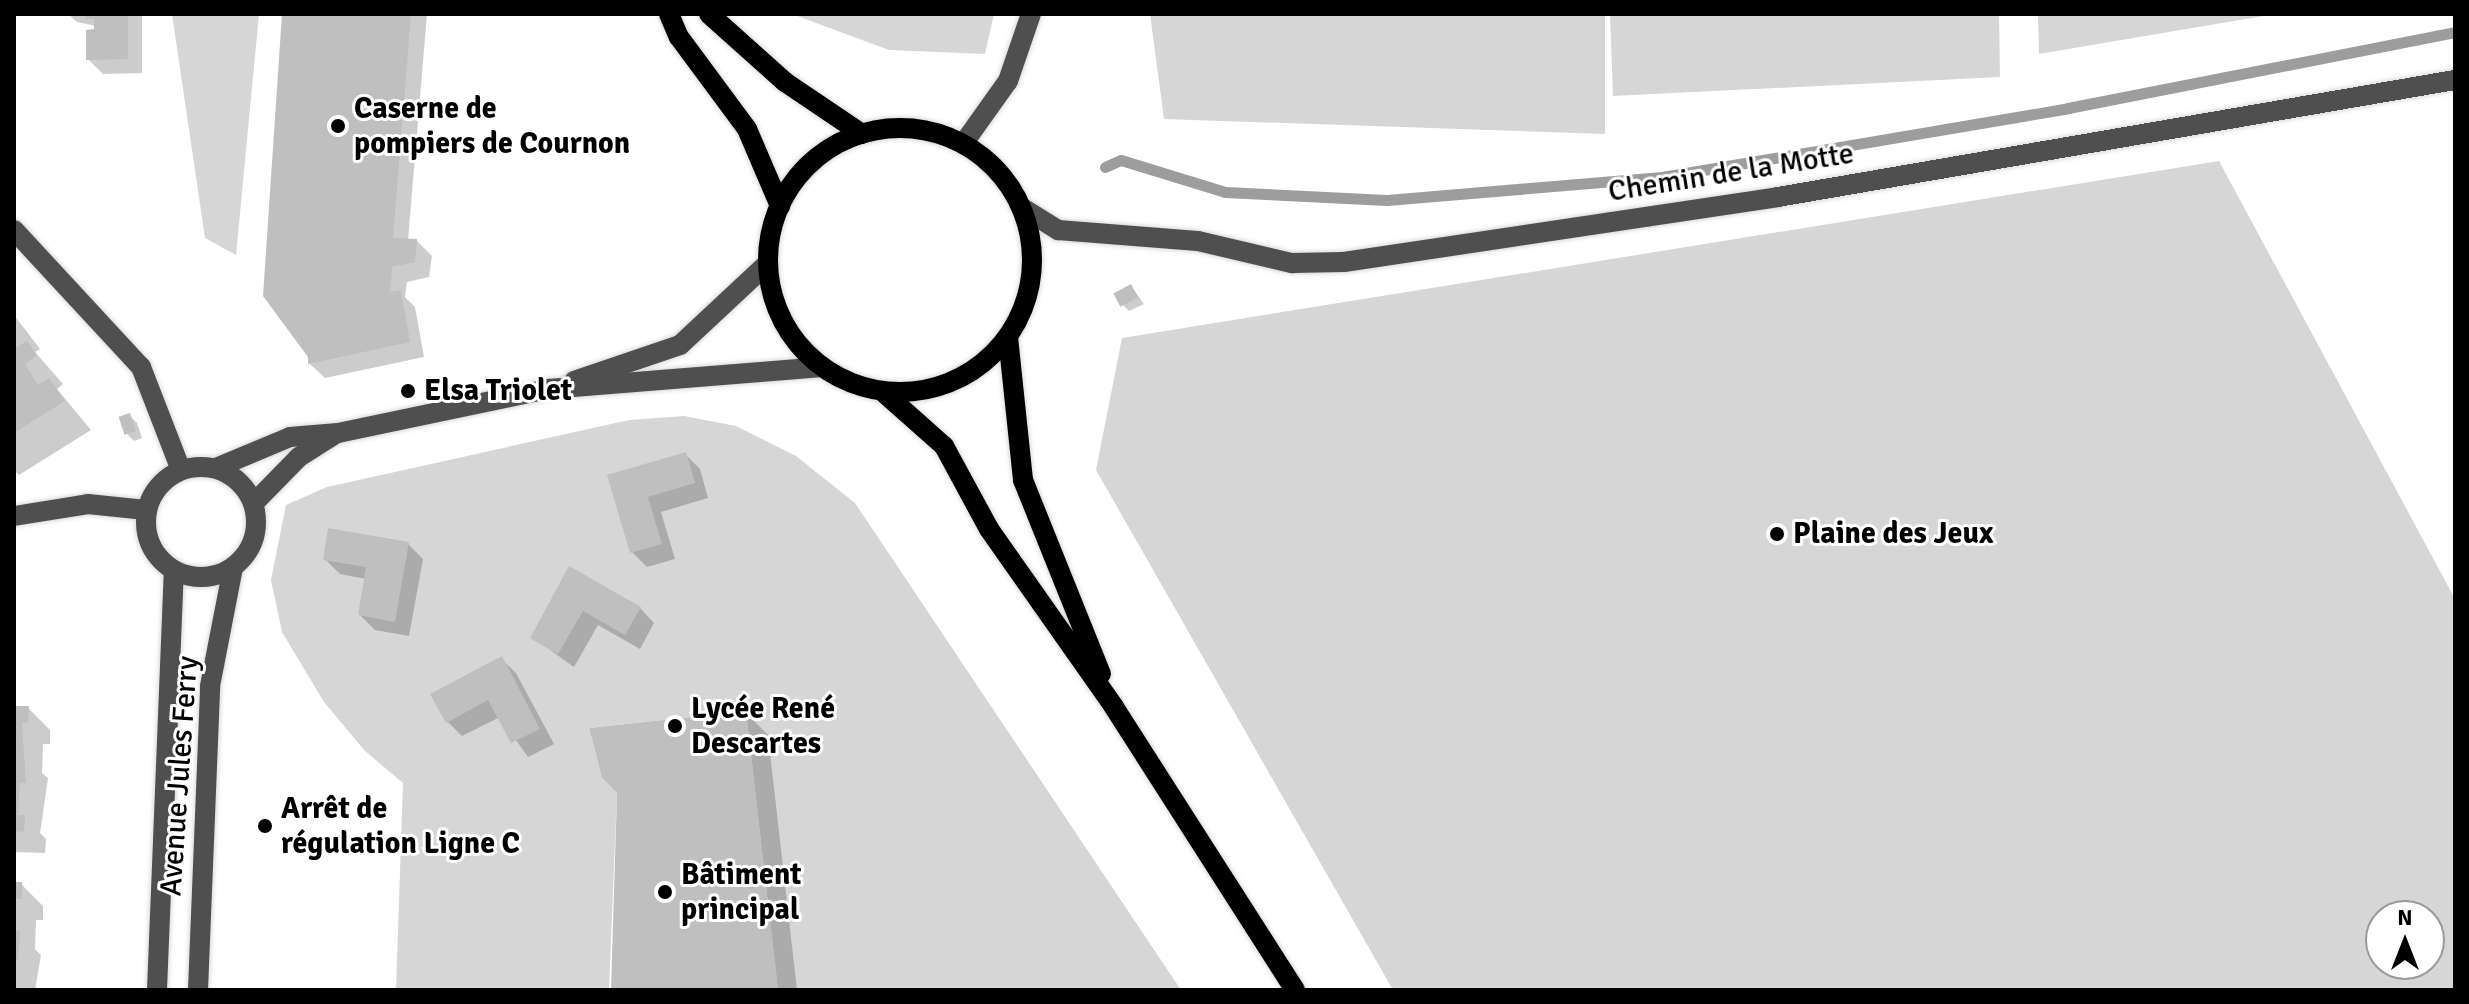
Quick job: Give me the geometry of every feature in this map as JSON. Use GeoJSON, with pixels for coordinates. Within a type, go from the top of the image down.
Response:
{"type":"FeatureCollection","features":[{"type":"Feature","properties":{"kind":"main road"},"geometry":{"type":"LineString","coordinates":[[669,14],[679,37],[747,129],[780,206]]}},
{"type":"Feature","properties":{"kind":"main road"},"geometry":{"type":"LineString","coordinates":[[709,14],[785,82],[862,134]]}},
{"type":"Feature","properties":{"kind":"main road"},"geometry":{"type":"LineString","coordinates":[[882,391],[918,391],[952,381],[973,370],[1008,337],[1024,305],[1032,272],[1031,239],[1021,207],[998,171],[963,144],[914,129],[862,134],[813,161],[780,206],[768,263],[774,299],[789,332],[822,367],[882,391],[944,446],[989,529],[1114,707],[1295,990]]}},
{"type":"Feature","properties":{"kind":"main road"},"geometry":{"type":"LineString","coordinates":[[1008,337],[1023,480],[1114,707]]}},
{"type":"Feature","properties":{"kind":"street"},"geometry":{"type":"LineString","coordinates":[[963,144],[1008,81],[1031,14]]}},
{"type":"Feature","properties":{"kind":"street","name":"Chemin de la Motte"},"geometry":{"type":"LineString","coordinates":[[1021,207],[1058,230],[1198,241],[1292,263],[1344,262],[1778,197],[2455,80]]}},
{"type":"Feature","properties":{"kind":"street"},"geometry":{"type":"LineString","coordinates":[[14,230],[141,367],[181,470]]}},
{"type":"Feature","properties":{"kind":"street"},"geometry":{"type":"LineString","coordinates":[[216,468],[232,475],[254,503],[256,532],[233,568],[202,577],[174,571],[150,545],[146,510],[160,483],[181,470],[216,468],[290,437],[338,433],[549,389],[680,345],[768,263]]}},
{"type":"Feature","properties":{"kind":"street"},"geometry":{"type":"LineString","coordinates":[[549,389],[822,367]]}},
{"type":"Feature","properties":{"kind":"street"},"geometry":{"type":"LineString","coordinates":[[254,503],[299,457],[338,433]]}},
{"type":"Feature","properties":{"kind":"street"},"geometry":{"type":"LineString","coordinates":[[14,516],[88,504],[146,510]]}},
{"type":"Feature","properties":{"kind":"street","name":"Avenue Jules Ferry"},"geometry":{"type":"LineString","coordinates":[[198,990],[210,686],[233,568]]}},
{"type":"Feature","properties":{"kind":"street","name":"Avenue Jules Ferry"},"geometry":{"type":"LineString","coordinates":[[157,990],[174,571]]}},
{"type":"Feature","properties":{"kind":"shaded area"},"geometry":{"type":"Polygon","coordinates":[[[172,14],[259,14],[236,255],[205,238],[172,14]]]}},
{"type":"Feature","properties":{"kind":"shaded area"},"geometry":{"type":"Polygon","coordinates":[[[792,14],[994,14],[985,54],[889,50],[792,14]]]}},
{"type":"Feature","properties":{"kind":"shaded area"},"geometry":{"type":"Polygon","coordinates":[[[1150,14],[1605,14],[1605,134],[1164,119],[1150,14]]]}},
{"type":"Feature","properties":{"kind":"shaded area"},"geometry":{"type":"Polygon","coordinates":[[[1610,14],[1999,14],[2000,77],[1613,96],[1610,14]]]}},
{"type":"Feature","properties":{"kind":"shaded area"},"geometry":{"type":"Polygon","coordinates":[[[2038,14],[2275,14],[2039,54],[2038,14]]]}},
{"type":"Feature","properties":{"kind":"shaded area","name":"Plaine des Jeux"},"geometry":{"type":"Polygon","coordinates":[[[2219,161],[2455,599],[2455,990],[1393,990],[1096,470],[1122,338],[2219,161]]]}},
{"type":"Feature","properties":{"kind":"shaded area","name":"Lycée René Descartes"},"geometry":{"type":"Polygon","coordinates":[[[684,416],[736,426],[796,456],[855,503],[1181,990],[778,990],[746,711],[589,728],[602,778],[617,793],[609,990],[396,990],[403,783],[365,751],[324,702],[282,632],[271,580],[286,505],[327,487],[629,420],[684,416]]]}},
{"type":"Feature","properties":{"kind":"building"},"geometry":{"type":"Polygon","coordinates":[[[86,14],[128,14],[128,59],[86,60],[86,30],[94,29],[94,19],[85,19],[86,14]]]}},
{"type":"Feature","properties":{"kind":"building","name":"Caserne de pompiers de Cournon"},"geometry":{"type":"Polygon","coordinates":[[[282,14],[411,14],[393,238],[417,239],[415,262],[392,267],[390,292],[401,290],[410,342],[308,364],[308,357],[263,296],[282,14]]]}},
{"type":"Feature","properties":{"kind":"building"},"geometry":{"type":"Polygon","coordinates":[[[1131,284],[1138,297],[1120,307],[1113,293],[1131,284]]]}},
{"type":"Feature","properties":{"kind":"building"},"geometry":{"type":"Polygon","coordinates":[[[27,341],[37,355],[25,364],[38,385],[49,378],[65,401],[14,433],[14,349],[27,341]]]}},
{"type":"Feature","properties":{"kind":"building"},"geometry":{"type":"Polygon","coordinates":[[[130,413],[136,431],[124,435],[119,417],[130,413]]]}},
{"type":"Feature","properties":{"kind":"building"},"geometry":{"type":"Polygon","coordinates":[[[686,452],[695,483],[648,497],[662,544],[630,553],[607,475],[686,452]]]}},
{"type":"Feature","properties":{"kind":"building"},"geometry":{"type":"Polygon","coordinates":[[[328,528],[409,542],[395,622],[358,615],[366,567],[323,560],[328,528]]]}},
{"type":"Feature","properties":{"kind":"building"},"geometry":{"type":"Polygon","coordinates":[[[569,566],[641,607],[625,635],[583,611],[558,654],[530,638],[569,566]]]}},
{"type":"Feature","properties":{"kind":"building"},"geometry":{"type":"Polygon","coordinates":[[[502,656],[540,729],[511,743],[488,700],[446,723],[430,694],[502,656]]]}},
{"type":"Feature","properties":{"kind":"building"},"geometry":{"type":"Polygon","coordinates":[[[14,706],[29,706],[28,723],[22,723],[26,783],[20,783],[18,815],[25,815],[24,832],[14,831],[14,706]]]}},
{"type":"Feature","properties":{"kind":"building"},"geometry":{"type":"Polygon","coordinates":[[[746,711],[778,990],[611,990],[617,793],[602,778],[589,728],[746,711]]]}},
{"type":"Feature","properties":{"kind":"building"},"geometry":{"type":"Polygon","coordinates":[[[14,882],[22,882],[22,899],[14,899],[14,882]]]}},
{"type":"Feature","properties":{"kind":"building"},"geometry":{"type":"Polygon","coordinates":[[[14,931],[20,931],[18,960],[14,959],[14,931]]]}},
{"type":"Feature","properties":{"kind":"waterway"},"geometry":{"type":"LineString","coordinates":[[1105,167],[1121,160],[1225,192],[1387,200],[1662,177],[2068,108],[2455,32]]}},
{"type":"Feature","properties":{"kind":"place","name":"Caserne de pompiers de Cournon"},"geometry":{"type":"Point","coordinates":[338,126]}},
{"type":"Feature","properties":{"kind":"place","name":"Elsa Triolet"},"geometry":{"type":"Point","coordinates":[408,391]}},
{"type":"Feature","properties":{"kind":"place","name":"Plaine des Jeux"},"geometry":{"type":"Point","coordinates":[1777,534]}},
{"type":"Feature","properties":{"kind":"place","name":"Lycée René Descartes"},"geometry":{"type":"Point","coordinates":[675,726]}},
{"type":"Feature","properties":{"kind":"place","name":"Arrêt de régulation Ligne C"},"geometry":{"type":"Point","coordinates":[265,826]}},
{"type":"Feature","properties":{"kind":"place","name":"Bâtiment principal"},"geometry":{"type":"Point","coordinates":[665,892]}}]}
